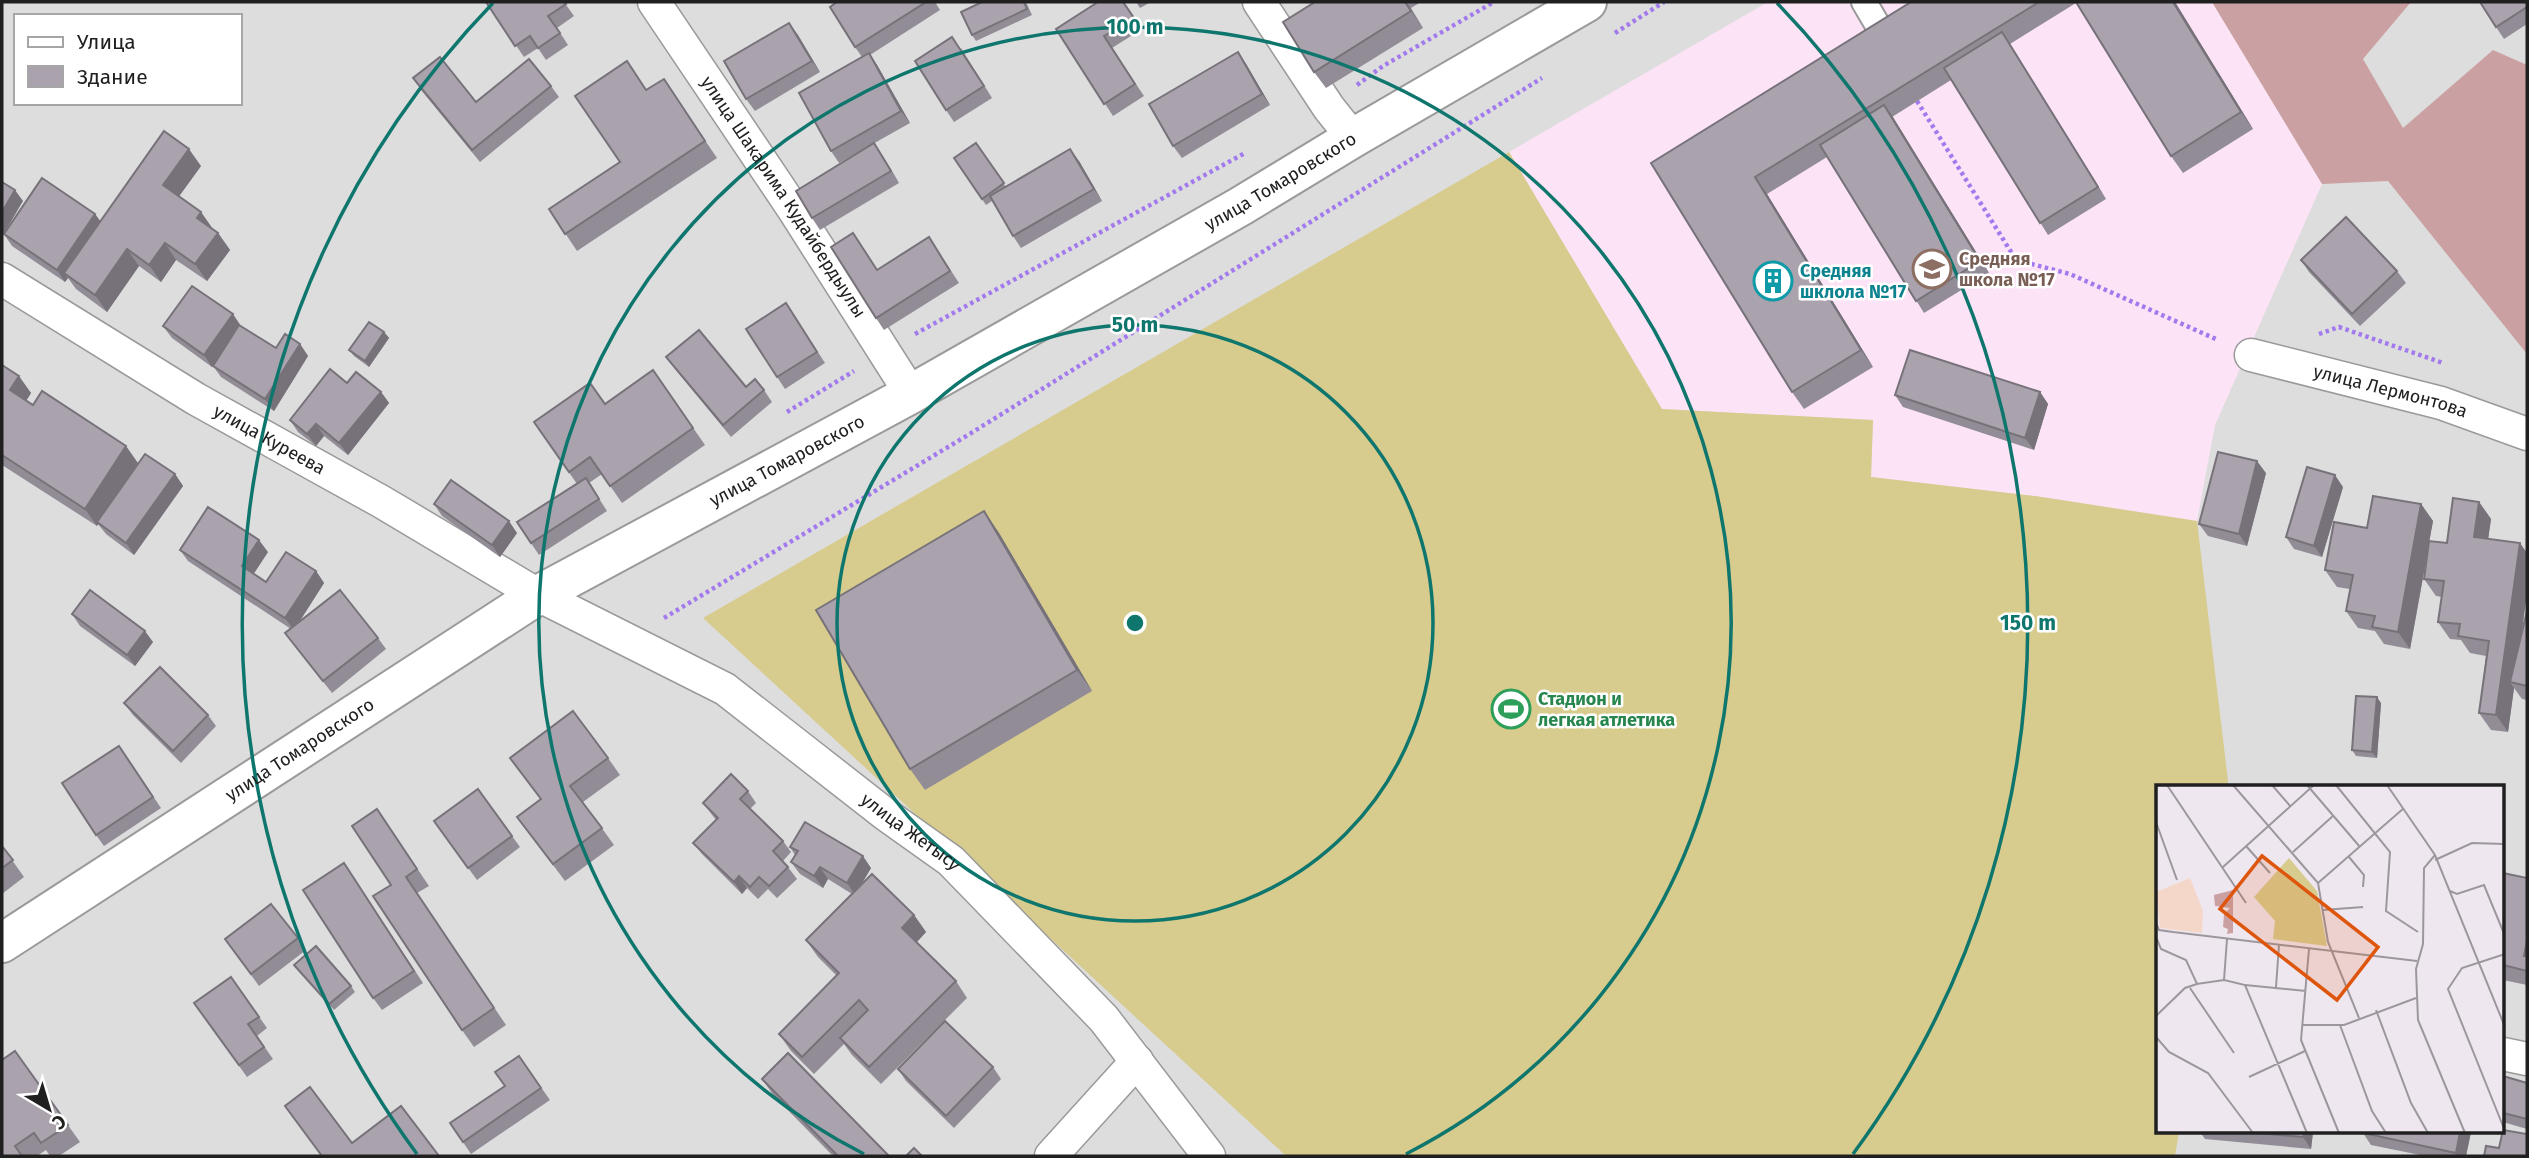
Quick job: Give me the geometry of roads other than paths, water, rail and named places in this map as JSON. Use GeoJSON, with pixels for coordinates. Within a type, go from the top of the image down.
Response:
{"type":"FeatureCollection","features":[{"type":"Feature","properties":{"kind":"street","name":"улица Шакарима Кудайбердыулы"},"geometry":{"type":"LineString","coordinates":[[654,2],[794,210],[911,394]]}},
{"type":"Feature","properties":{"kind":"street"},"geometry":{"type":"LineString","coordinates":[[1259,2],[1329,108],[1353,138]]}},
{"type":"Feature","properties":{"kind":"street","name":"улица Томаровского"},"geometry":{"type":"LineString","coordinates":[[2,943],[538,595],[911,394],[1241,206],[1587,2]]}},
{"type":"Feature","properties":{"kind":"street"},"geometry":{"type":"LineString","coordinates":[[1864,2],[1887,41]]}},
{"type":"Feature","properties":{"kind":"street","name":"улица Куреева"},"geometry":{"type":"LineString","coordinates":[[2,279],[196,399],[382,502],[538,595]]}},
{"type":"Feature","properties":{"kind":"street","name":"улица Лермонтова"},"geometry":{"type":"LineString","coordinates":[[2251,355],[2441,403],[2527,434]]}},
{"type":"Feature","properties":{"kind":"street","name":"улица Жетысу"},"geometry":{"type":"LineString","coordinates":[[538,595],[725,689],[885,814],[951,860],[1104,1018],[1209,1156]]}},
{"type":"Feature","properties":{"kind":"street"},"geometry":{"type":"LineString","coordinates":[[2504,1054],[2527,1059]]}},
{"type":"Feature","properties":{"kind":"street"},"geometry":{"type":"LineString","coordinates":[[1051,1156],[1137,1061]]}},
{"type":"Feature","properties":{"kind":"place","name":"Средняя школа №17"},"geometry":{"type":"Point","coordinates":[1932,269]}},
{"type":"Feature","properties":{"kind":"place","name":"Средняя шклола №17"},"geometry":{"type":"Point","coordinates":[1773,281]}},
{"type":"Feature","properties":{"kind":"place","name":"Стадион и легкая атлетика"},"geometry":{"type":"Point","coordinates":[1511,709]}}]}
